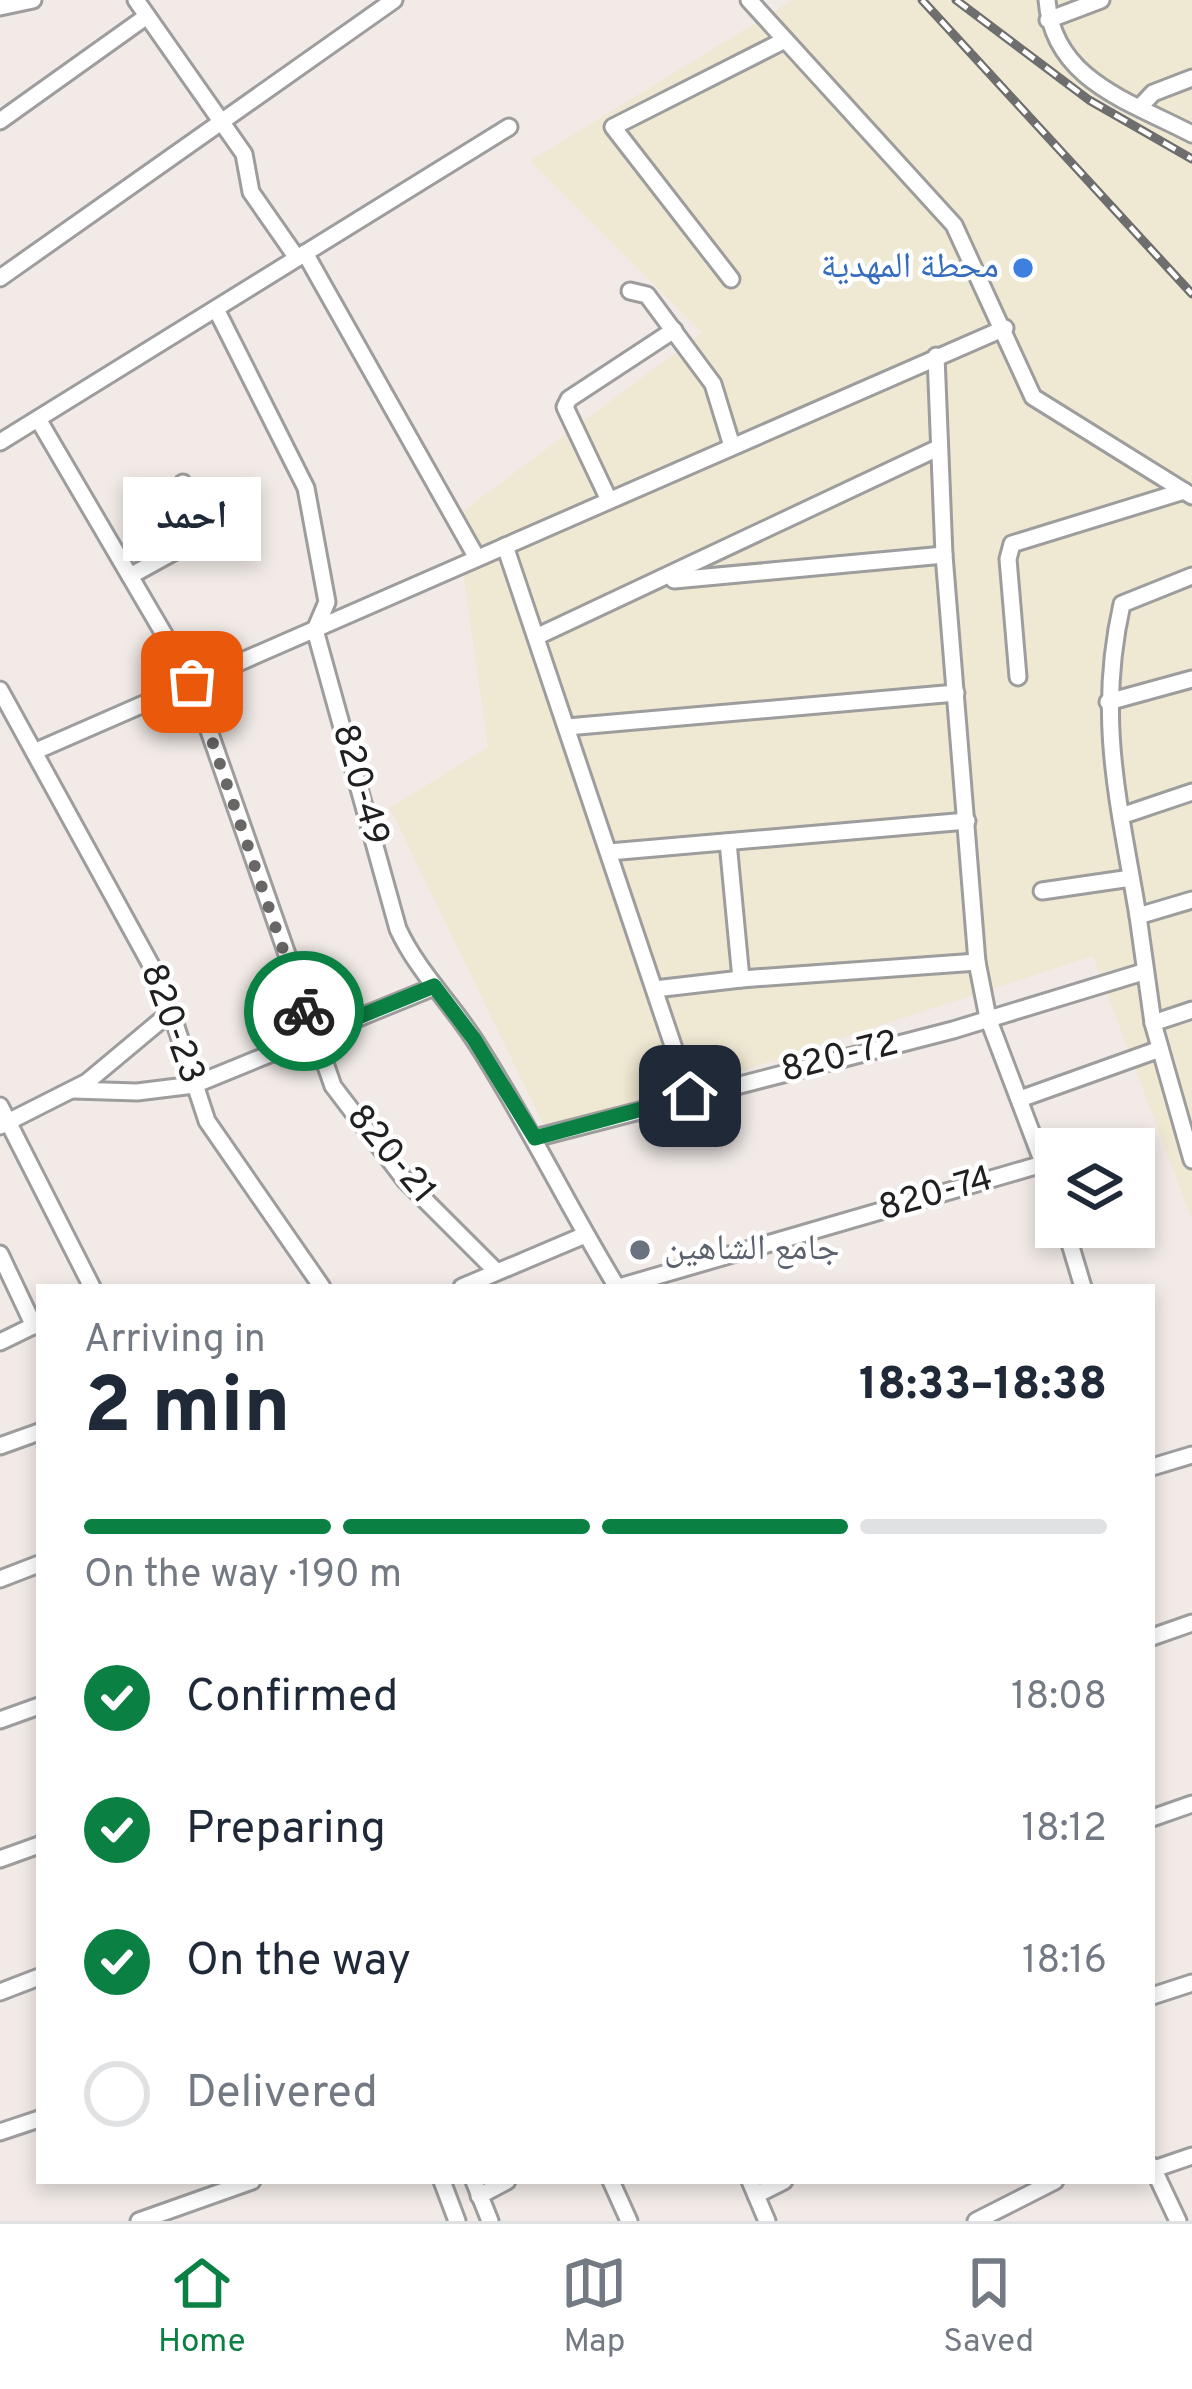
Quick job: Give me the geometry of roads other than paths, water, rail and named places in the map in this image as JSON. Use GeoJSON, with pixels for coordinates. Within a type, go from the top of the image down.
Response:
{"type":"FeatureCollection","features":[{"type":"Feature","properties":{"kind":"street"},"geometry":{"type":"LineString","coordinates":[[0,7],[33,0]]}},
{"type":"Feature","properties":{"kind":"street"},"geometry":{"type":"LineString","coordinates":[[136,0],[244,154],[251,192],[301,256],[477,558]]}},
{"type":"Feature","properties":{"kind":"street"},"geometry":{"type":"LineString","coordinates":[[0,278],[394,0]]}},
{"type":"Feature","properties":{"kind":"street"},"geometry":{"type":"LineString","coordinates":[[749,0],[954,225],[1006,328],[1033,397],[1188,493]]}},
{"type":"Feature","properties":{"kind":"street"},"geometry":{"type":"LineString","coordinates":[[1047,0],[1049,27],[1066,60],[1192,134]]}},
{"type":"Feature","properties":{"kind":"street"},"geometry":{"type":"LineString","coordinates":[[1049,27],[1101,0]]}},
{"type":"Feature","properties":{"kind":"street"},"geometry":{"type":"LineString","coordinates":[[0,121],[147,16]]}},
{"type":"Feature","properties":{"kind":"street"},"geometry":{"type":"LineString","coordinates":[[731,279],[613,127],[785,40]]}},
{"type":"Feature","properties":{"kind":"street"},"geometry":{"type":"LineString","coordinates":[[1140,107],[1153,93],[1192,78]]}},
{"type":"Feature","properties":{"kind":"street"},"geometry":{"type":"LineString","coordinates":[[0,442],[509,127]]}},
{"type":"Feature","properties":{"kind":"street"},"geometry":{"type":"LineString","coordinates":[[630,290],[647,295],[713,384],[732,446]]}},
{"type":"Feature","properties":{"kind":"street","name":"820-49"},"geometry":{"type":"LineString","coordinates":[[216,309],[306,488],[328,602],[315,630],[398,929],[535,1138],[616,1284]]}},
{"type":"Feature","properties":{"kind":"street"},"geometry":{"type":"LineString","coordinates":[[36,751],[1006,328]]}},
{"type":"Feature","properties":{"kind":"street"},"geometry":{"type":"LineString","coordinates":[[609,500],[565,407],[569,399],[674,331]]}},
{"type":"Feature","properties":{"kind":"street"},"geometry":{"type":"LineString","coordinates":[[936,356],[944,555],[977,962],[988,1018],[1035,1136]]}},
{"type":"Feature","properties":{"kind":"street","name":"820-21"},"geometry":{"type":"LineString","coordinates":[[38,419],[192,682],[333,1086],[404,1179],[496,1271]]}},
{"type":"Feature","properties":{"kind":"street"},"geometry":{"type":"LineString","coordinates":[[536,637],[938,448]]}},
{"type":"Feature","properties":{"kind":"street"},"geometry":{"type":"LineString","coordinates":[[130,576],[199,538],[202,528],[183,483]]}},
{"type":"Feature","properties":{"kind":"street"},"geometry":{"type":"LineString","coordinates":[[1018,677],[1008,559],[1012,544],[1188,493]]}},
{"type":"Feature","properties":{"kind":"street"},"geometry":{"type":"LineString","coordinates":[[506,546],[690,1096]]}},
{"type":"Feature","properties":{"kind":"street"},"geometry":{"type":"LineString","coordinates":[[659,581],[944,555]]}},
{"type":"Feature","properties":{"kind":"street"},"geometry":{"type":"LineString","coordinates":[[1192,576],[1121,604],[1107,733],[1153,1023],[1186,1117],[1192,1160]]}},
{"type":"Feature","properties":{"kind":"street"},"geometry":{"type":"LineString","coordinates":[[1108,702],[1192,679]]}},
{"type":"Feature","properties":{"kind":"street","name":"820-23"},"geometry":{"type":"LineString","coordinates":[[0,690],[172,1011],[212,1131],[320,1284]]}},
{"type":"Feature","properties":{"kind":"street"},"geometry":{"type":"LineString","coordinates":[[567,727],[956,693]]}},
{"type":"Feature","properties":{"kind":"street"},"geometry":{"type":"LineString","coordinates":[[1121,816],[1192,792]]}},
{"type":"Feature","properties":{"kind":"street"},"geometry":{"type":"LineString","coordinates":[[609,852],[967,820]]}},
{"type":"Feature","properties":{"kind":"street"},"geometry":{"type":"LineString","coordinates":[[728,842],[741,979]]}},
{"type":"Feature","properties":{"kind":"street"},"geometry":{"type":"LineString","coordinates":[[1042,891],[1131,878]]}},
{"type":"Feature","properties":{"kind":"street"},"geometry":{"type":"LineString","coordinates":[[1138,916],[1192,900]]}},
{"type":"Feature","properties":{"kind":"street"},"geometry":{"type":"LineString","coordinates":[[655,988],[977,962]]}},
{"type":"Feature","properties":{"kind":"street","name":"820-72"},"geometry":{"type":"LineString","coordinates":[[535,1138],[1143,972]]}},
{"type":"Feature","properties":{"kind":"street"},"geometry":{"type":"LineString","coordinates":[[73,1090],[137,1092],[194,1085],[434,986]]}},
{"type":"Feature","properties":{"kind":"street"},"geometry":{"type":"LineString","coordinates":[[1153,1023],[1192,1010]]}},
{"type":"Feature","properties":{"kind":"street"},"geometry":{"type":"LineString","coordinates":[[4,1125],[73,1090],[172,1011]]}},
{"type":"Feature","properties":{"kind":"street"},"geometry":{"type":"LineString","coordinates":[[1020,1100],[1160,1049]]}},
{"type":"Feature","properties":{"kind":"street"},"geometry":{"type":"LineString","coordinates":[[0,1106],[4,1125],[90,1284]]}},
{"type":"Feature","properties":{"kind":"street","name":"820-74"},"geometry":{"type":"LineString","coordinates":[[628,1284],[1035,1166]]}},
{"type":"Feature","properties":{"kind":"street"},"geometry":{"type":"LineString","coordinates":[[469,1284],[585,1235]]}},
{"type":"Feature","properties":{"kind":"street"},"geometry":{"type":"LineString","coordinates":[[1072,1248],[1083,1284]]}},
{"type":"Feature","properties":{"kind":"street"},"geometry":{"type":"LineString","coordinates":[[0,1254],[36,1324],[0,1342]]}},
{"type":"Feature","properties":{"kind":"street"},"geometry":{"type":"LineString","coordinates":[[0,1447],[36,1433]]}},
{"type":"Feature","properties":{"kind":"street"},"geometry":{"type":"LineString","coordinates":[[1155,1466],[1192,1455]]}},
{"type":"Feature","properties":{"kind":"street"},"geometry":{"type":"LineString","coordinates":[[0,1579],[36,1565]]}},
{"type":"Feature","properties":{"kind":"street"},"geometry":{"type":"LineString","coordinates":[[1155,1636],[1192,1623]]}},
{"type":"Feature","properties":{"kind":"street"},"geometry":{"type":"LineString","coordinates":[[0,1720],[36,1707]]}},
{"type":"Feature","properties":{"kind":"street"},"geometry":{"type":"LineString","coordinates":[[1155,1817],[1192,1804]]}},
{"type":"Feature","properties":{"kind":"street"},"geometry":{"type":"LineString","coordinates":[[0,1859],[36,1846]]}},
{"type":"Feature","properties":{"kind":"street"},"geometry":{"type":"LineString","coordinates":[[0,1992],[36,1978]]}},
{"type":"Feature","properties":{"kind":"street"},"geometry":{"type":"LineString","coordinates":[[1155,1995],[1192,1983]]}},
{"type":"Feature","properties":{"kind":"street"},"geometry":{"type":"LineString","coordinates":[[0,2132],[36,2120]]}},
{"type":"Feature","properties":{"kind":"street"},"geometry":{"type":"LineString","coordinates":[[1155,2167],[1192,2156]]}},
{"type":"Feature","properties":{"kind":"street"},"geometry":{"type":"LineString","coordinates":[[1155,2172],[1178,2221]]}},
{"type":"Feature","properties":{"kind":"street"},"geometry":{"type":"LineString","coordinates":[[139,2221],[244,2184]]}},
{"type":"Feature","properties":{"kind":"street"},"geometry":{"type":"LineString","coordinates":[[443,2184],[457,2221]]}},
{"type":"Feature","properties":{"kind":"street"},"geometry":{"type":"LineString","coordinates":[[612,2184],[629,2221]]}},
{"type":"Feature","properties":{"kind":"street"},"geometry":{"type":"LineString","coordinates":[[976,2221],[1049,2184]]}},
{"type":"Feature","properties":{"kind":"street"},"geometry":{"type":"LineString","coordinates":[[476,2188],[490,2221]]}},
{"type":"Feature","properties":{"kind":"street"},"geometry":{"type":"LineString","coordinates":[[753,2188],[767,2221]]}},
{"type":"Feature","properties":{"kind":"railway"},"geometry":{"type":"LineString","coordinates":[[922,0],[1192,294]]}},
{"type":"Feature","properties":{"kind":"railway"},"geometry":{"type":"LineString","coordinates":[[956,0],[1089,100],[1192,159]]}},
{"type":"Feature","properties":{"kind":"place","name":"محطة المهدية"},"geometry":{"type":"Point","coordinates":[1023,268]}},
{"type":"Feature","properties":{"kind":"place","name":"احمد"},"geometry":{"type":"Point","coordinates":[192,682]}},
{"type":"Feature","properties":{"kind":"place","name":"جامع الشاهين"},"geometry":{"type":"Point","coordinates":[640,1250]}}]}
